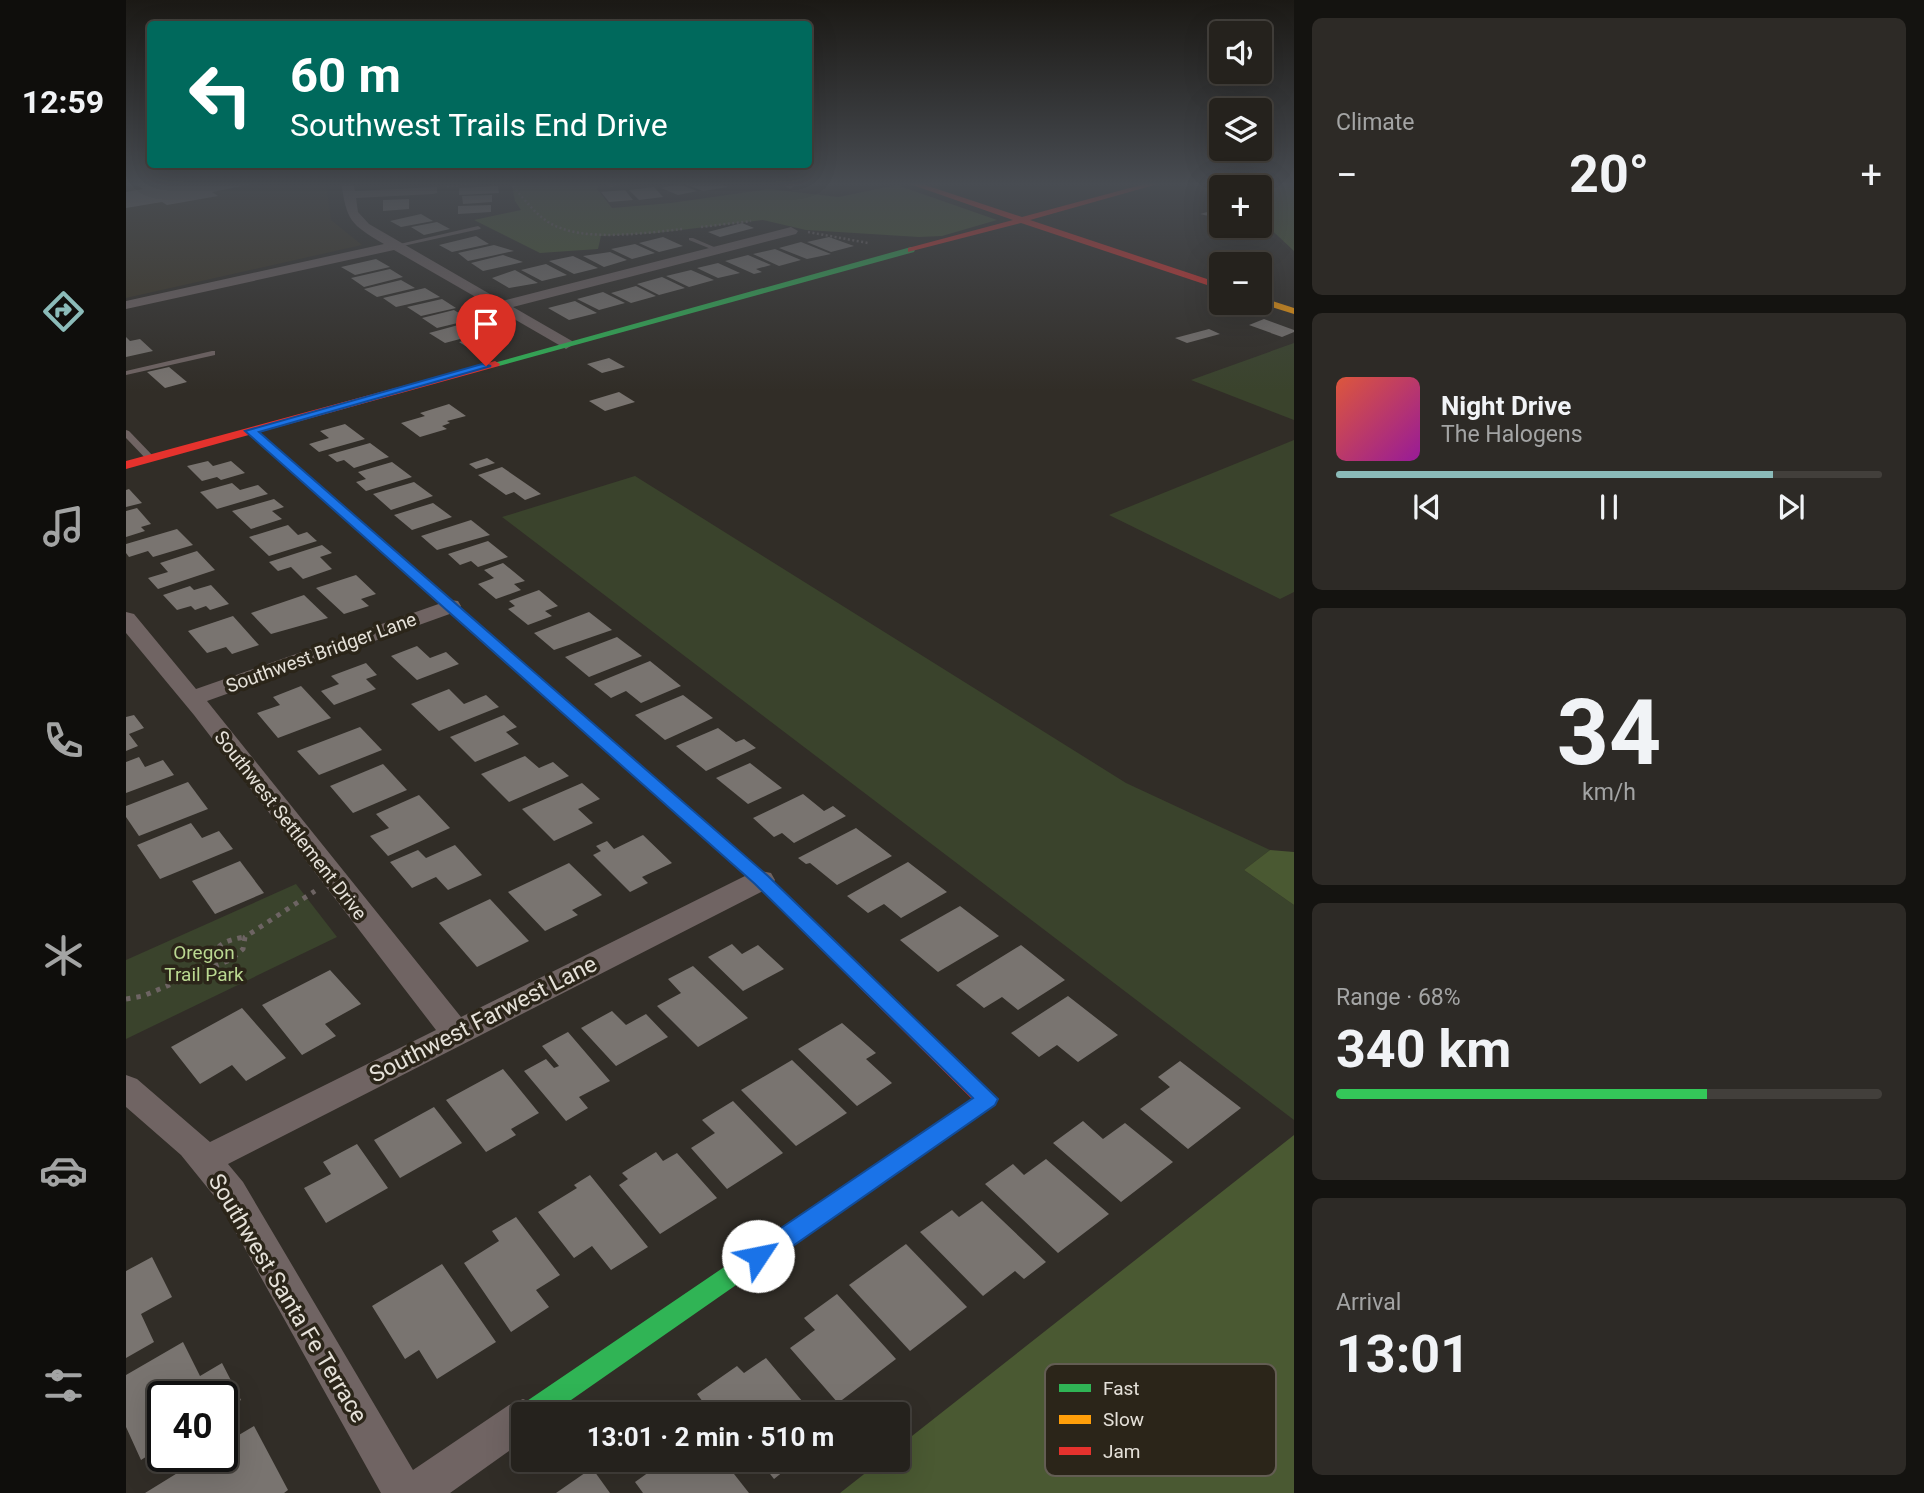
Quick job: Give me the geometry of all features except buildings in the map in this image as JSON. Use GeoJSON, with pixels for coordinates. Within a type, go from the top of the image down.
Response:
{"type":"FeatureCollection","features":[{"type":"Feature","properties":{"kind":"main road"},"geometry":{"type":"LineString","coordinates":[[126,465],[905,252]]}},
{"type":"Feature","properties":{"kind":"main road"},"geometry":{"type":"LineString","coordinates":[[1117,252],[1209,282]]}},
{"type":"Feature","properties":{"kind":"main road"},"geometry":{"type":"LineString","coordinates":[[1272,304],[1294,311]]}},
{"type":"Feature","properties":{"kind":"main road"},"geometry":{"type":"LineString","coordinates":[[251,431],[761,880],[987,1099],[547,1402]]}},
{"type":"Feature","properties":{"kind":"street"},"geometry":{"type":"LineString","coordinates":[[126,305],[368,252]]}},
{"type":"Feature","properties":{"kind":"street"},"geometry":{"type":"LineString","coordinates":[[404,252],[566,344]]}},
{"type":"Feature","properties":{"kind":"street"},"geometry":{"type":"LineString","coordinates":[[499,306],[711,252]]}},
{"type":"Feature","properties":{"kind":"street","name":"Southwest Bridger Lane"},"geometry":{"type":"LineString","coordinates":[[192,698],[450,606]]}},
{"type":"Feature","properties":{"kind":"street","name":"Southwest Settlement Drive"},"geometry":{"type":"LineString","coordinates":[[126,619],[192,698],[333,880],[456,1031]]}},
{"type":"Feature","properties":{"kind":"street","name":"Southwest Farwest Lane"},"geometry":{"type":"LineString","coordinates":[[205,1160],[456,1031],[761,880]]}},
{"type":"Feature","properties":{"kind":"street","name":"Southwest Santa Fe Terrace"},"geometry":{"type":"LineString","coordinates":[[126,1088],[193,1145],[230,1192],[404,1493]]}},
{"type":"Feature","properties":{"kind":"street"},"geometry":{"type":"LineString","coordinates":[[415,1493],[511,1426]]}},
{"type":"Feature","properties":{"kind":"lane"},"geometry":{"type":"LineString","coordinates":[[126,373],[212,353]]}},
{"type":"Feature","properties":{"kind":"lane"},"geometry":{"type":"LineString","coordinates":[[126,433],[151,458]]}},
{"type":"Feature","properties":{"kind":"path"},"geometry":{"type":"LineString","coordinates":[[211,966],[212,953],[222,942],[245,937],[333,880]]}},
{"type":"Feature","properties":{"kind":"path"},"geometry":{"type":"LineString","coordinates":[[126,999],[143,996],[240,954],[245,937]]}},
{"type":"Feature","properties":{"kind":"shaded area"},"geometry":{"type":"Polygon","coordinates":[[[126,252],[332,252],[126,298],[126,252]]]}},
{"type":"Feature","properties":{"kind":"green space"},"geometry":{"type":"Polygon","coordinates":[[[1294,343],[1294,420],[1191,380],[1294,343]]]}},
{"type":"Feature","properties":{"kind":"green space"},"geometry":{"type":"Polygon","coordinates":[[[1294,440],[1294,592],[1280,599],[1109,515],[1294,440]]]}},
{"type":"Feature","properties":{"kind":"green space"},"geometry":{"type":"Polygon","coordinates":[[[635,476],[1126,783],[1270,850],[1244,870],[1294,905],[1294,1120],[502,517],[635,476]]]}},
{"type":"Feature","properties":{"kind":"green space"},"geometry":{"type":"Polygon","coordinates":[[[1270,850],[1294,852],[1294,905],[1244,870],[1270,850]]]}},
{"type":"Feature","properties":{"kind":"green space","name":"Oregon Trail Park"},"geometry":{"type":"Polygon","coordinates":[[[296,884],[337,937],[126,1039],[126,960],[296,884]]]}},
{"type":"Feature","properties":{"kind":"green space"},"geometry":{"type":"Polygon","coordinates":[[[1294,1135],[1294,1493],[840,1493],[867,1472],[910,1472],[910,1438],[1294,1135]]]}},
{"type":"Feature","properties":{"kind":"traffic: fast"},"geometry":{"type":"LineString","coordinates":[[495,364],[905,252]]}},
{"type":"Feature","properties":{"kind":"traffic: fast"},"geometry":{"type":"LineString","coordinates":[[547,1402],[986,1100]]}},
{"type":"Feature","properties":{"kind":"traffic: slow"},"geometry":{"type":"LineString","coordinates":[[1272,304],[1294,311]]}},
{"type":"Feature","properties":{"kind":"traffic: slow"},"geometry":{"type":"LineString","coordinates":[[251,431],[550,695]]}},
{"type":"Feature","properties":{"kind":"traffic: jam"},"geometry":{"type":"LineString","coordinates":[[1116,252],[1209,283]]}},
{"type":"Feature","properties":{"kind":"traffic: jam"},"geometry":{"type":"LineString","coordinates":[[126,465],[495,364]]}},
{"type":"Feature","properties":{"kind":"traffic: jam"},"geometry":{"type":"LineString","coordinates":[[550,695],[761,880],[986,1100]]}},
{"type":"Feature","properties":{"kind":"route"},"geometry":{"type":"LineString","coordinates":[[486,366],[251,431],[761,880],[987,1099],[758,1256]]}}]}
